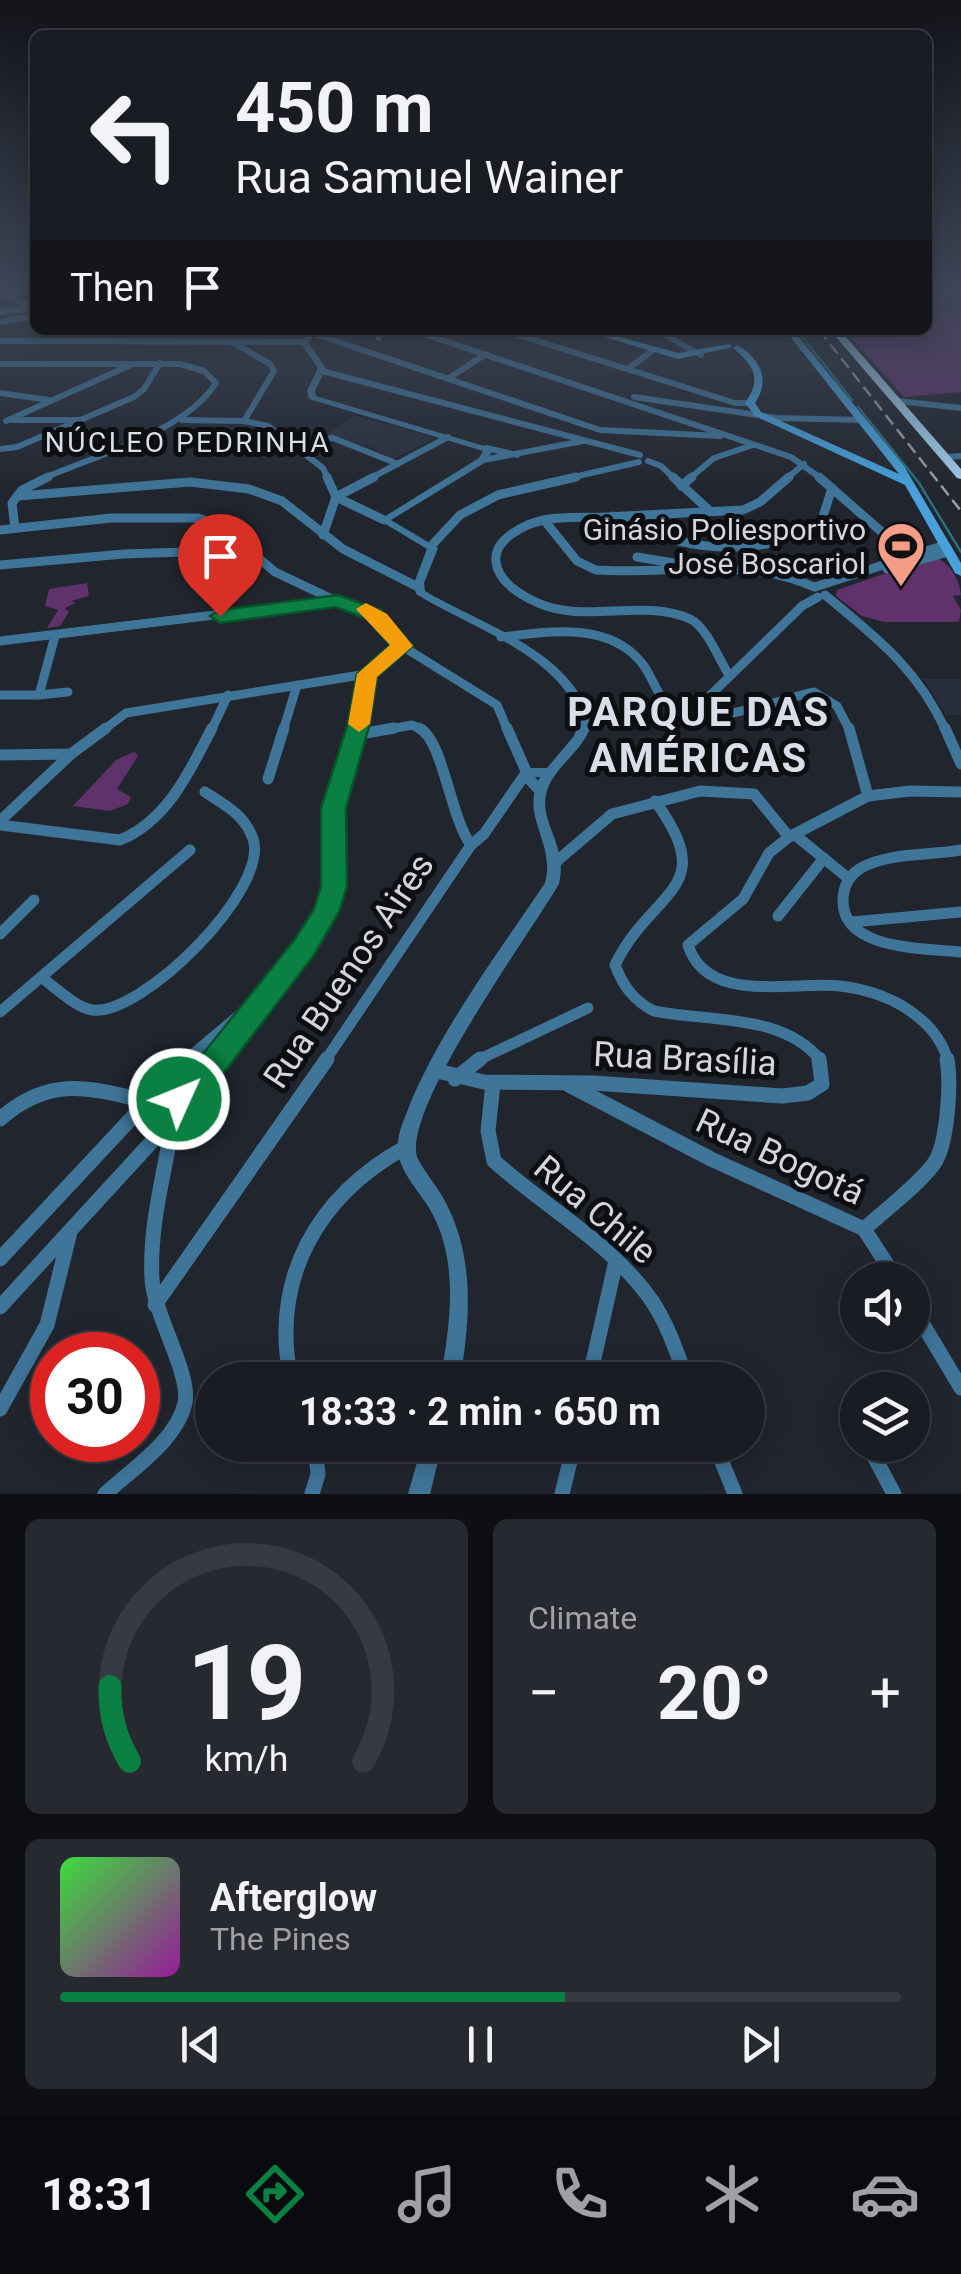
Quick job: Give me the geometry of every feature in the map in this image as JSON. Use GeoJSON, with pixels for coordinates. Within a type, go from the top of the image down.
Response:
{"type":"FeatureCollection","features":[{"type":"Feature","properties":{"kind":"highway"},"geometry":{"type":"LineString","coordinates":[[858,357],[954,457],[961,476]]}},
{"type":"Feature","properties":{"kind":"main road"},"geometry":{"type":"LineString","coordinates":[[748,357],[762,380],[750,403],[762,417],[814,437],[910,484]]}},
{"type":"Feature","properties":{"kind":"main road"},"geometry":{"type":"LineString","coordinates":[[811,357],[900,468],[961,573]]}},
{"type":"Feature","properties":{"kind":"main road"},"geometry":{"type":"LineString","coordinates":[[877,468],[900,468]]}},
{"type":"Feature","properties":{"kind":"street"},"geometry":{"type":"LineString","coordinates":[[244,421],[274,372],[270,364],[257,357]]}},
{"type":"Feature","properties":{"kind":"street"},"geometry":{"type":"LineString","coordinates":[[317,357],[322,371],[311,391],[318,401],[448,436],[485,454],[518,455],[584,441],[734,437]]}},
{"type":"Feature","properties":{"kind":"street"},"geometry":{"type":"LineString","coordinates":[[376,357],[600,430],[635,458],[681,486],[710,512]]}},
{"type":"Feature","properties":{"kind":"street"},"geometry":{"type":"LineString","coordinates":[[448,378],[482,357]]}},
{"type":"Feature","properties":{"kind":"street"},"geometry":{"type":"LineString","coordinates":[[494,357],[691,415],[734,437],[804,464],[912,559]]}},
{"type":"Feature","properties":{"kind":"street"},"geometry":{"type":"LineString","coordinates":[[589,357],[762,417],[862,420]]}},
{"type":"Feature","properties":{"kind":"street"},"geometry":{"type":"LineString","coordinates":[[628,369],[645,357]]}},
{"type":"Feature","properties":{"kind":"street"},"geometry":{"type":"LineString","coordinates":[[0,459],[16,447],[140,393],[160,363]]}},
{"type":"Feature","properties":{"kind":"street"},"geometry":{"type":"LineString","coordinates":[[0,364],[160,363],[196,368],[210,374],[216,383],[209,399],[176,420],[34,483],[15,496],[11,510],[14,528]]}},
{"type":"Feature","properties":{"kind":"street"},"geometry":{"type":"LineString","coordinates":[[3,421],[130,364]]}},
{"type":"Feature","properties":{"kind":"street"},"geometry":{"type":"LineString","coordinates":[[322,371],[584,441],[600,430]]}},
{"type":"Feature","properties":{"kind":"street"},"geometry":{"type":"LineString","coordinates":[[0,393],[50,400]]}},
{"type":"Feature","properties":{"kind":"street"},"geometry":{"type":"LineString","coordinates":[[610,394],[691,415],[736,409],[750,403]]}},
{"type":"Feature","properties":{"kind":"street"},"geometry":{"type":"LineString","coordinates":[[898,402],[922,400],[945,409],[961,408]]}},
{"type":"Feature","properties":{"kind":"street"},"geometry":{"type":"LineString","coordinates":[[3,421],[81,420]]}},
{"type":"Feature","properties":{"kind":"street"},"geometry":{"type":"LineString","coordinates":[[176,420],[244,421],[268,426],[323,468],[336,497],[322,536]]}},
{"type":"Feature","properties":{"kind":"street"},"geometry":{"type":"LineString","coordinates":[[336,497],[448,436]]}},
{"type":"Feature","properties":{"kind":"street"},"geometry":{"type":"LineString","coordinates":[[287,444],[333,438],[398,464]]}},
{"type":"Feature","properties":{"kind":"street"},"geometry":{"type":"LineString","coordinates":[[681,486],[714,458],[755,444]]}},
{"type":"Feature","properties":{"kind":"street"},"geometry":{"type":"LineString","coordinates":[[0,449],[16,447]]}},
{"type":"Feature","properties":{"kind":"street"},"geometry":{"type":"LineString","coordinates":[[384,520],[485,454]]}},
{"type":"Feature","properties":{"kind":"street"},"geometry":{"type":"LineString","coordinates":[[418,587],[431,559],[432,545],[460,515],[498,495],[635,458]]}},
{"type":"Feature","properties":{"kind":"street"},"geometry":{"type":"LineString","coordinates":[[729,674],[698,625],[690,619],[568,611],[539,604],[517,592],[496,565],[497,552],[506,538],[544,520],[751,508],[804,464]]}},
{"type":"Feature","properties":{"kind":"street"},"geometry":{"type":"LineString","coordinates":[[15,496],[214,482],[282,500],[322,536],[418,587],[423,595],[501,637],[550,670],[584,711],[584,730],[546,781],[539,803],[557,861],[552,884],[436,1071],[410,1121],[406,1147],[446,1220],[457,1260],[460,1302],[452,1362]]}},
{"type":"Feature","properties":{"kind":"street"},"geometry":{"type":"LineString","coordinates":[[612,515],[640,530],[696,544],[765,545],[799,538],[822,523],[832,488]]}},
{"type":"Feature","properties":{"kind":"street"},"geometry":{"type":"LineString","coordinates":[[336,497],[432,545]]}},
{"type":"Feature","properties":{"kind":"street"},"geometry":{"type":"LineString","coordinates":[[0,530],[183,515],[218,523],[246,550],[290,582],[374,614],[402,646],[496,704],[526,773],[546,781]]}},
{"type":"Feature","properties":{"kind":"street"},"geometry":{"type":"LineString","coordinates":[[544,520],[577,562],[590,569],[835,578],[912,559]]}},
{"type":"Feature","properties":{"kind":"street"},"geometry":{"type":"LineString","coordinates":[[778,575],[817,592],[947,548]]}},
{"type":"Feature","properties":{"kind":"street"},"geometry":{"type":"LineString","coordinates":[[0,565],[124,554],[246,550]]}},
{"type":"Feature","properties":{"kind":"street"},"geometry":{"type":"LineString","coordinates":[[638,557],[714,572]]}},
{"type":"Feature","properties":{"kind":"street"},"geometry":{"type":"LineString","coordinates":[[690,716],[729,674],[835,578]]}},
{"type":"Feature","properties":{"kind":"street"},"geometry":{"type":"LineString","coordinates":[[800,579],[902,659],[933,703],[961,764]]}},
{"type":"Feature","properties":{"kind":"street"},"geometry":{"type":"LineString","coordinates":[[0,640],[338,600]]}},
{"type":"Feature","properties":{"kind":"street"},"geometry":{"type":"LineString","coordinates":[[558,632],[568,611]]}},
{"type":"Feature","properties":{"kind":"street"},"geometry":{"type":"LineString","coordinates":[[584,632],[586,611]]}},
{"type":"Feature","properties":{"kind":"street"},"geometry":{"type":"LineString","coordinates":[[501,637],[584,632],[629,650],[672,710],[690,716],[814,692],[826,694],[838,705],[850,732],[868,796]]}},
{"type":"Feature","properties":{"kind":"street"},"geometry":{"type":"LineString","coordinates":[[39,695],[54,636]]}},
{"type":"Feature","properties":{"kind":"street"},"geometry":{"type":"LineString","coordinates":[[0,823],[70,754],[126,713],[367,674],[402,646]]}},
{"type":"Feature","properties":{"kind":"street"},"geometry":{"type":"LineString","coordinates":[[0,1307],[174,1117],[304,947],[332,898],[334,808],[367,674]]}},
{"type":"Feature","properties":{"kind":"street"},"geometry":{"type":"LineString","coordinates":[[268,779],[297,685]]}},
{"type":"Feature","properties":{"kind":"street"},"geometry":{"type":"LineString","coordinates":[[0,695],[68,692]]}},
{"type":"Feature","properties":{"kind":"street"},"geometry":{"type":"LineString","coordinates":[[0,823],[126,839],[140,832],[188,772],[228,695]]}},
{"type":"Feature","properties":{"kind":"street"},"geometry":{"type":"LineString","coordinates":[[355,735],[412,726],[427,732],[444,767],[459,832],[470,845]]}},
{"type":"Feature","properties":{"kind":"street"},"geometry":{"type":"LineString","coordinates":[[0,754],[70,754]]}},
{"type":"Feature","properties":{"kind":"street"},"geometry":{"type":"LineString","coordinates":[[526,773],[546,781]]}},
{"type":"Feature","properties":{"kind":"street","name":"Rua Buenos Aires"},"geometry":{"type":"LineString","coordinates":[[155,1305],[418,928],[470,845],[484,834],[526,773]]}},
{"type":"Feature","properties":{"kind":"street"},"geometry":{"type":"LineString","coordinates":[[557,861],[599,821],[655,801],[700,791],[748,792],[764,802],[792,836],[848,878]]}},
{"type":"Feature","properties":{"kind":"street"},"geometry":{"type":"LineString","coordinates":[[864,1229],[912,1187],[940,1154],[950,1063],[938,1036],[909,1009],[876,995],[842,986],[743,986],[702,969],[688,950],[694,937],[743,899],[768,853],[792,836],[868,796],[910,791],[961,792]]}},
{"type":"Feature","properties":{"kind":"street"},"geometry":{"type":"LineString","coordinates":[[41,977],[88,1010],[120,1005],[147,988],[239,900],[256,862],[254,840],[239,812],[205,792]]}},
{"type":"Feature","properties":{"kind":"street","name":"Rua Brasília"},"geometry":{"type":"LineString","coordinates":[[436,1071],[455,1079],[492,1082],[564,1082],[782,1096],[808,1093],[822,1084],[822,1061],[817,1050],[804,1039],[653,1011],[626,989],[615,965],[619,952],[648,914],[676,887],[685,870],[682,837],[655,801]]}},
{"type":"Feature","properties":{"kind":"street"},"geometry":{"type":"LineString","coordinates":[[0,1012],[190,850]]}},
{"type":"Feature","properties":{"kind":"street"},"geometry":{"type":"LineString","coordinates":[[961,850],[872,864],[848,878],[842,908],[852,922],[883,944],[961,952]]}},
{"type":"Feature","properties":{"kind":"street"},"geometry":{"type":"LineString","coordinates":[[778,916],[824,858]]}},
{"type":"Feature","properties":{"kind":"street"},"geometry":{"type":"LineString","coordinates":[[0,934],[34,900]]}},
{"type":"Feature","properties":{"kind":"street"},"geometry":{"type":"LineString","coordinates":[[852,922],[961,912]]}},
{"type":"Feature","properties":{"kind":"street"},"geometry":{"type":"LineString","coordinates":[[0,1258],[196,1049],[265,995]]}},
{"type":"Feature","properties":{"kind":"street"},"geometry":{"type":"LineString","coordinates":[[455,1079],[490,1050],[538,1034],[588,1008]]}},
{"type":"Feature","properties":{"kind":"street","name":"Rua Chile"},"geometry":{"type":"LineString","coordinates":[[492,1082],[488,1130],[494,1161],[616,1262],[654,1304],[680,1362]]}},
{"type":"Feature","properties":{"kind":"street","name":"Rua Bogotá"},"geometry":{"type":"LineString","coordinates":[[564,1082],[711,1159],[864,1229],[885,1262]]}},
{"type":"Feature","properties":{"kind":"street"},"geometry":{"type":"LineString","coordinates":[[0,1119],[20,1099],[44,1090],[90,1088],[148,1100],[175,1094],[152,1266],[155,1305],[186,1400],[171,1428],[105,1494]]}},
{"type":"Feature","properties":{"kind":"street"},"geometry":{"type":"LineString","coordinates":[[148,1100],[147,1124],[174,1117]]}},
{"type":"Feature","properties":{"kind":"street"},"geometry":{"type":"LineString","coordinates":[[286,1362],[281,1340],[284,1320],[312,1236],[335,1202],[362,1174],[386,1155],[406,1147]]}},
{"type":"Feature","properties":{"kind":"street"},"geometry":{"type":"LineString","coordinates":[[0,1409],[31,1362],[54,1313],[70,1232]]}},
{"type":"Feature","properties":{"kind":"street"},"geometry":{"type":"LineString","coordinates":[[42,1262],[55,1260],[64,1270]]}},
{"type":"Feature","properties":{"kind":"street"},"geometry":{"type":"LineString","coordinates":[[593,1362],[616,1262]]}},
{"type":"Feature","properties":{"kind":"street"},"geometry":{"type":"LineString","coordinates":[[930,1336],[961,1388]]}},
{"type":"Feature","properties":{"kind":"street"},"geometry":{"type":"LineString","coordinates":[[312,1494],[317,1462]]}},
{"type":"Feature","properties":{"kind":"street"},"geometry":{"type":"LineString","coordinates":[[418,1494],[427,1462]]}},
{"type":"Feature","properties":{"kind":"street"},"geometry":{"type":"LineString","coordinates":[[562,1494],[570,1462]]}},
{"type":"Feature","properties":{"kind":"street"},"geometry":{"type":"LineString","coordinates":[[722,1462],[735,1494]]}},
{"type":"Feature","properties":{"kind":"street"},"geometry":{"type":"LineString","coordinates":[[877,1462],[894,1494]]}},
{"type":"Feature","properties":{"kind":"shaded area"},"geometry":{"type":"Polygon","coordinates":[[[868,357],[961,357],[961,392],[904,397],[868,357]]]}},
{"type":"Feature","properties":{"kind":"shaded area"},"geometry":{"type":"Polygon","coordinates":[[[355,416],[434,439],[392,459],[373,448],[327,434],[355,416]]]}},
{"type":"Feature","properties":{"kind":"shaded area","name":"Ginásio Poliesportivo José Boscariol"},"geometry":{"type":"Polygon","coordinates":[[[933,557],[948,566],[958,583],[961,595],[953,596],[961,610],[959,622],[884,622],[862,616],[836,596],[837,590],[933,557]]]}},
{"type":"Feature","properties":{"kind":"shaded area"},"geometry":{"type":"Polygon","coordinates":[[[87,583],[89,596],[71,601],[76,603],[65,608],[69,612],[60,626],[47,628],[58,610],[45,606],[49,589],[87,583]]]}},
{"type":"Feature","properties":{"kind":"shaded area"},"geometry":{"type":"Polygon","coordinates":[[[924,679],[961,679],[961,715],[946,715],[924,679]]]}},
{"type":"Feature","properties":{"kind":"shaded area"},"geometry":{"type":"Polygon","coordinates":[[[134,752],[138,756],[117,789],[131,797],[128,804],[110,811],[73,806],[116,760],[134,752]]]}},
{"type":"Feature","properties":{"kind":"waterway"},"geometry":{"type":"LineString","coordinates":[[818,357],[852,400]]}},
{"type":"Feature","properties":{"kind":"waterway"},"geometry":{"type":"LineString","coordinates":[[858,407],[919,483],[961,552]]}},
{"type":"Feature","properties":{"kind":"railway"},"geometry":{"type":"LineString","coordinates":[[840,357],[961,511]]}},
{"type":"Feature","properties":{"kind":"slow traffic"},"geometry":{"type":"LineString","coordinates":[[359,724],[367,674],[402,646],[380,619],[366,609]]}},
{"type":"Feature","properties":{"kind":"place","name":"Ginásio Poliesportivo José Boscariol"},"geometry":{"type":"Point","coordinates":[901,588]}},
{"type":"Feature","properties":{"kind":"district","name":"NÚCLEO PEDRINHA"},"geometry":{"type":"Point","coordinates":[188,442]}},
{"type":"Feature","properties":{"kind":"district","name":"PARQUE DAS AMÉRICAS"},"geometry":{"type":"Point","coordinates":[699,735]}},
{"type":"Feature","properties":{"kind":"route"},"geometry":{"type":"LineString","coordinates":[[179,1099],[180,1106],[289,967],[326,912],[334,886],[334,808],[359,723],[367,674],[402,646],[374,614],[338,600],[220,616]]}}]}
